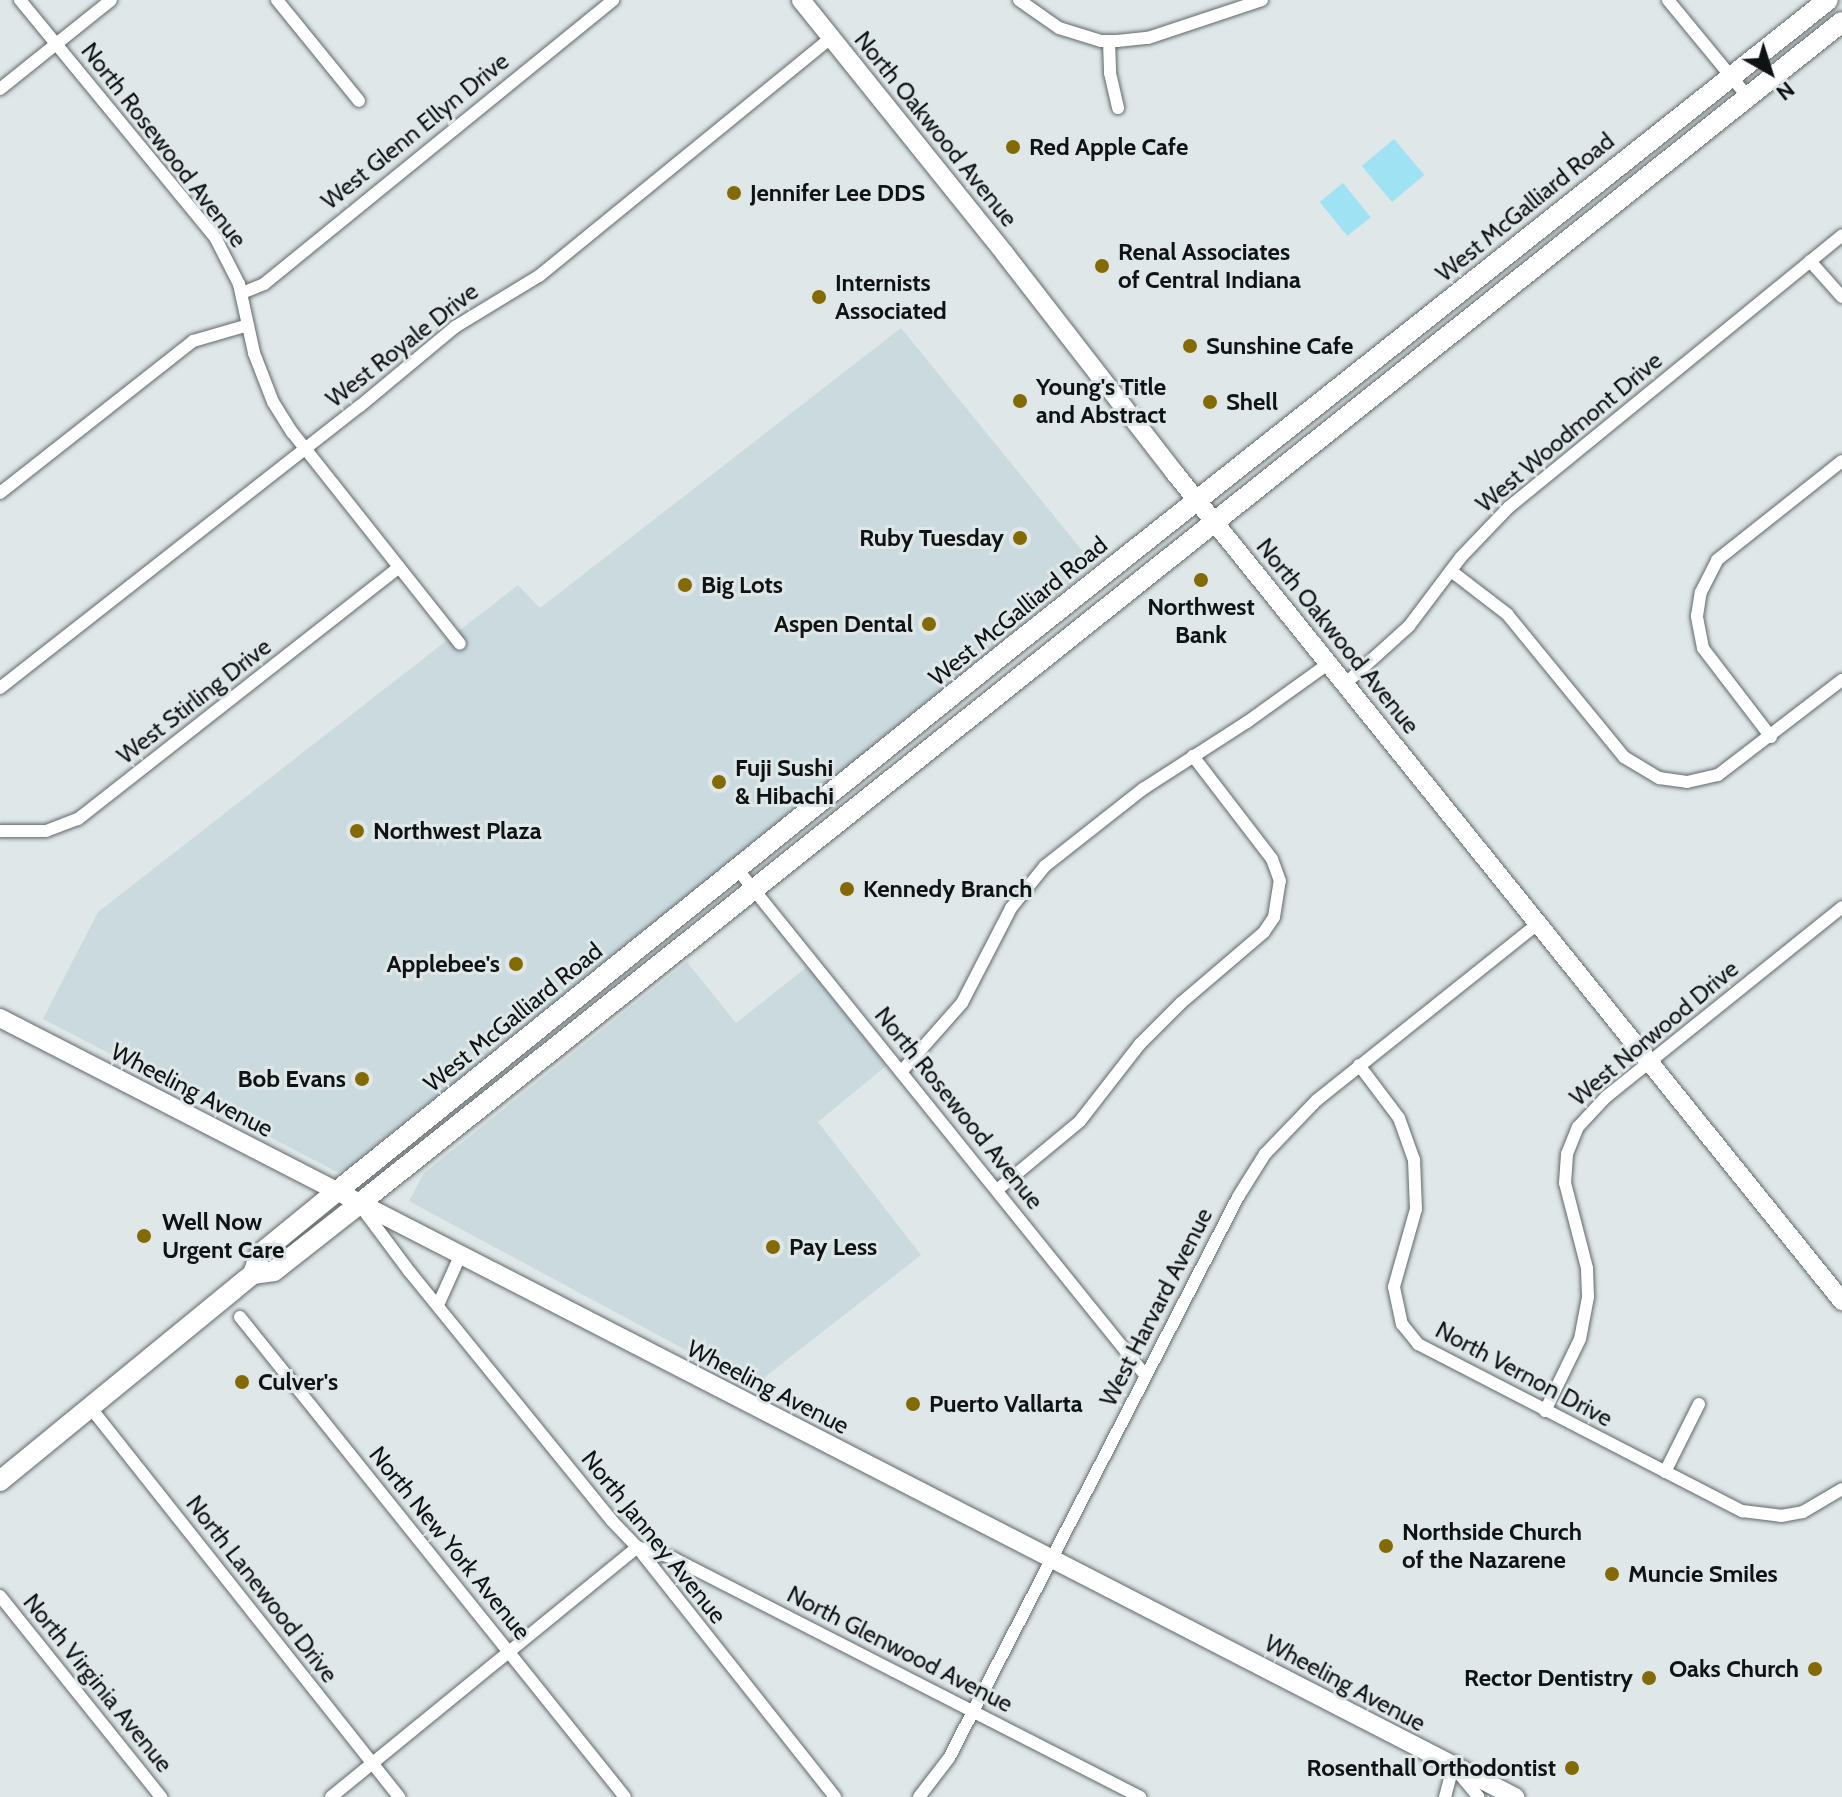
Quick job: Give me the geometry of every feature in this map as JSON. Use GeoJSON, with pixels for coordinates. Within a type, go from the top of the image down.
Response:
{"type":"FeatureCollection","features":[{"type":"Feature","properties":{"kind":"main road","name":"North Oakwood Avenue"},"geometry":{"type":"LineString","coordinates":[[801,0],[1213,521],[1842,1299]]}},
{"type":"Feature","properties":{"kind":"main road","name":"West McGalliard Road"},"geometry":{"type":"LineString","coordinates":[[253,1274],[260,1254],[336,1192],[1828,0]]}},
{"type":"Feature","properties":{"kind":"main road","name":"West McGalliard Road"},"geometry":{"type":"LineString","coordinates":[[0,1481],[253,1274],[274,1271],[359,1204],[1842,22]]}},
{"type":"Feature","properties":{"kind":"main road","name":"Wheeling Avenue"},"geometry":{"type":"LineString","coordinates":[[0,1018],[1515,1797]]}},
{"type":"Feature","properties":{"kind":"street","name":"North Rosewood Avenue"},"geometry":{"type":"LineString","coordinates":[[20,0],[216,239],[242,293],[262,378],[273,402],[306,449],[460,644]]}},
{"type":"Feature","properties":{"kind":"street"},"geometry":{"type":"LineString","coordinates":[[0,89],[111,0]]}},
{"type":"Feature","properties":{"kind":"street"},"geometry":{"type":"LineString","coordinates":[[277,0],[359,101]]}},
{"type":"Feature","properties":{"kind":"street","name":"West Glenn Ellyn Drive"},"geometry":{"type":"LineString","coordinates":[[242,293],[264,284],[613,0]]}},
{"type":"Feature","properties":{"kind":"street"},"geometry":{"type":"LineString","coordinates":[[1019,0],[1059,28],[1109,41],[1148,38],[1262,0]]}},
{"type":"Feature","properties":{"kind":"street"},"geometry":{"type":"LineString","coordinates":[[1668,0],[1748,97]]}},
{"type":"Feature","properties":{"kind":"street","name":"West Royale Drive"},"geometry":{"type":"LineString","coordinates":[[0,688],[478,310],[550,267],[831,38]]}},
{"type":"Feature","properties":{"kind":"street"},"geometry":{"type":"LineString","coordinates":[[1109,41],[1110,73],[1118,108]]}},
{"type":"Feature","properties":{"kind":"street","name":"West Woodmont Drive"},"geometry":{"type":"LineString","coordinates":[[1346,683],[1409,626],[1488,527],[1529,490],[1842,235]]}},
{"type":"Feature","properties":{"kind":"street"},"geometry":{"type":"LineString","coordinates":[[1810,261],[1842,297]]}},
{"type":"Feature","properties":{"kind":"street"},"geometry":{"type":"LineString","coordinates":[[0,493],[193,341],[248,325]]}},
{"type":"Feature","properties":{"kind":"street"},"geometry":{"type":"LineString","coordinates":[[1771,737],[1703,648],[1697,616],[1701,592],[1717,560],[1842,461]]}},
{"type":"Feature","properties":{"kind":"street","name":"West Stirling Drive"},"geometry":{"type":"LineString","coordinates":[[0,831],[46,831],[78,819],[399,567]]}},
{"type":"Feature","properties":{"kind":"street"},"geometry":{"type":"LineString","coordinates":[[1451,571],[1507,614],[1616,748],[1646,772],[1687,782],[1718,775],[1842,680]]}},
{"type":"Feature","properties":{"kind":"street"},"geometry":{"type":"LineString","coordinates":[[901,1072],[962,1003],[1011,908],[1045,866],[1143,789],[1329,663]]}},
{"type":"Feature","properties":{"kind":"street"},"geometry":{"type":"LineString","coordinates":[[997,1190],[1080,1121],[1159,1024],[1264,932],[1274,917],[1280,881],[1272,859],[1193,756]]}},
{"type":"Feature","properties":{"kind":"street","name":"North Rosewood Avenue"},"geometry":{"type":"LineString","coordinates":[[738,870],[1145,1375]]}},
{"type":"Feature","properties":{"kind":"street","name":"West Norwood Drive"},"geometry":{"type":"LineString","coordinates":[[1545,1411],[1580,1339],[1588,1297],[1587,1268],[1565,1183],[1567,1154],[1585,1116],[1842,907]]}},
{"type":"Feature","properties":{"kind":"street","name":"West Harvard Avenue"},"geometry":{"type":"LineString","coordinates":[[919,1797],[941,1771],[1252,1174],[1287,1129],[1359,1065],[1539,923]]}},
{"type":"Feature","properties":{"kind":"street","name":"North Vernon Drive"},"geometry":{"type":"LineString","coordinates":[[1359,1065],[1399,1118],[1414,1160],[1416,1209],[1394,1287],[1402,1324],[1428,1351],[1742,1511],[1762,1515],[1803,1512],[1842,1489]]}},
{"type":"Feature","properties":{"kind":"street","name":"North Janney Avenue"},"geometry":{"type":"LineString","coordinates":[[359,1204],[835,1797]]}},
{"type":"Feature","properties":{"kind":"street"},"geometry":{"type":"LineString","coordinates":[[438,1305],[460,1256]]}},
{"type":"Feature","properties":{"kind":"street","name":"North New York Avenue"},"geometry":{"type":"LineString","coordinates":[[240,1317],[625,1797]]}},
{"type":"Feature","properties":{"kind":"street"},"geometry":{"type":"LineString","coordinates":[[1665,1472],[1699,1404]]}},
{"type":"Feature","properties":{"kind":"street","name":"North Lanewood Drive"},"geometry":{"type":"LineString","coordinates":[[90,1407],[399,1797]]}},
{"type":"Feature","properties":{"kind":"street"},"geometry":{"type":"LineString","coordinates":[[331,1797],[637,1547]]}},
{"type":"Feature","properties":{"kind":"street","name":"North Glenwood Avenue"},"geometry":{"type":"LineString","coordinates":[[637,1547],[673,1558],[1140,1797]]}},
{"type":"Feature","properties":{"kind":"street","name":"North Virginia Avenue"},"geometry":{"type":"LineString","coordinates":[[0,1596],[161,1797]]}},
{"type":"Feature","properties":{"kind":"street"},"geometry":{"type":"LineString","coordinates":[[1445,1797],[1453,1767]]}},
{"type":"Feature","properties":{"kind":"street"},"geometry":{"type":"LineString","coordinates":[[1453,1767],[1479,1797]]}},
{"type":"Feature","properties":{"kind":"shaded area"},"geometry":{"type":"Polygon","coordinates":[[[1394,139],[1424,175],[1392,202],[1362,166],[1394,139]]]}},
{"type":"Feature","properties":{"kind":"shaded area"},"geometry":{"type":"Polygon","coordinates":[[[1343,183],[1371,217],[1347,236],[1320,202],[1343,183]]]}},
{"type":"Feature","properties":{"kind":"shaded area"},"geometry":{"type":"Polygon","coordinates":[[[901,328],[1094,565],[362,1164],[337,1172],[43,1019],[98,912],[518,585],[540,608],[901,328]]]}},
{"type":"Feature","properties":{"kind":"shaded area"},"geometry":{"type":"Polygon","coordinates":[[[687,962],[736,1023],[807,967],[871,1046],[886,1066],[818,1122],[921,1255],[766,1376],[760,1390],[409,1201],[424,1173],[687,962]]]}},
{"type":"Feature","properties":{"kind":"place","name":"Red Apple Cafe"},"geometry":{"type":"Point","coordinates":[1013,147]}},
{"type":"Feature","properties":{"kind":"place","name":"Jennifer Lee DDS"},"geometry":{"type":"Point","coordinates":[734,193]}},
{"type":"Feature","properties":{"kind":"place","name":"Renal Associates of Central Indiana"},"geometry":{"type":"Point","coordinates":[1102,266]}},
{"type":"Feature","properties":{"kind":"place","name":"Internists Associated"},"geometry":{"type":"Point","coordinates":[819,297]}},
{"type":"Feature","properties":{"kind":"place","name":"Sunshine Cafe"},"geometry":{"type":"Point","coordinates":[1190,346]}},
{"type":"Feature","properties":{"kind":"place","name":"Young's Title and Abstract"},"geometry":{"type":"Point","coordinates":[1020,401]}},
{"type":"Feature","properties":{"kind":"place","name":"Shell"},"geometry":{"type":"Point","coordinates":[1210,402]}},
{"type":"Feature","properties":{"kind":"place","name":"Ruby Tuesday"},"geometry":{"type":"Point","coordinates":[1020,538]}},
{"type":"Feature","properties":{"kind":"place","name":"Northwest Bank"},"geometry":{"type":"Point","coordinates":[1201,580]}},
{"type":"Feature","properties":{"kind":"place","name":"Big Lots"},"geometry":{"type":"Point","coordinates":[685,585]}},
{"type":"Feature","properties":{"kind":"place","name":"Aspen Dental"},"geometry":{"type":"Point","coordinates":[929,624]}},
{"type":"Feature","properties":{"kind":"place","name":"Fuji Sushi & Hibachi"},"geometry":{"type":"Point","coordinates":[719,782]}},
{"type":"Feature","properties":{"kind":"place","name":"Northwest Plaza"},"geometry":{"type":"Point","coordinates":[357,831]}},
{"type":"Feature","properties":{"kind":"place","name":"Kennedy Branch"},"geometry":{"type":"Point","coordinates":[847,889]}},
{"type":"Feature","properties":{"kind":"place","name":"Applebee's"},"geometry":{"type":"Point","coordinates":[516,964]}},
{"type":"Feature","properties":{"kind":"place","name":"Bob Evans"},"geometry":{"type":"Point","coordinates":[362,1079]}},
{"type":"Feature","properties":{"kind":"place","name":"Well Now Urgent Care"},"geometry":{"type":"Point","coordinates":[144,1236]}},
{"type":"Feature","properties":{"kind":"place","name":"Pay Less"},"geometry":{"type":"Point","coordinates":[773,1247]}},
{"type":"Feature","properties":{"kind":"place","name":"Culver's"},"geometry":{"type":"Point","coordinates":[242,1382]}},
{"type":"Feature","properties":{"kind":"place","name":"Puerto Vallarta"},"geometry":{"type":"Point","coordinates":[913,1404]}},
{"type":"Feature","properties":{"kind":"place","name":"Northside Church of the Nazarene"},"geometry":{"type":"Point","coordinates":[1386,1546]}},
{"type":"Feature","properties":{"kind":"place","name":"Muncie Smiles"},"geometry":{"type":"Point","coordinates":[1612,1574]}},
{"type":"Feature","properties":{"kind":"place","name":"Oaks Church"},"geometry":{"type":"Point","coordinates":[1815,1669]}},
{"type":"Feature","properties":{"kind":"place","name":"Rector Dentistry"},"geometry":{"type":"Point","coordinates":[1649,1678]}},
{"type":"Feature","properties":{"kind":"place","name":"Rosenthall Orthodontist"},"geometry":{"type":"Point","coordinates":[1572,1768]}}]}
